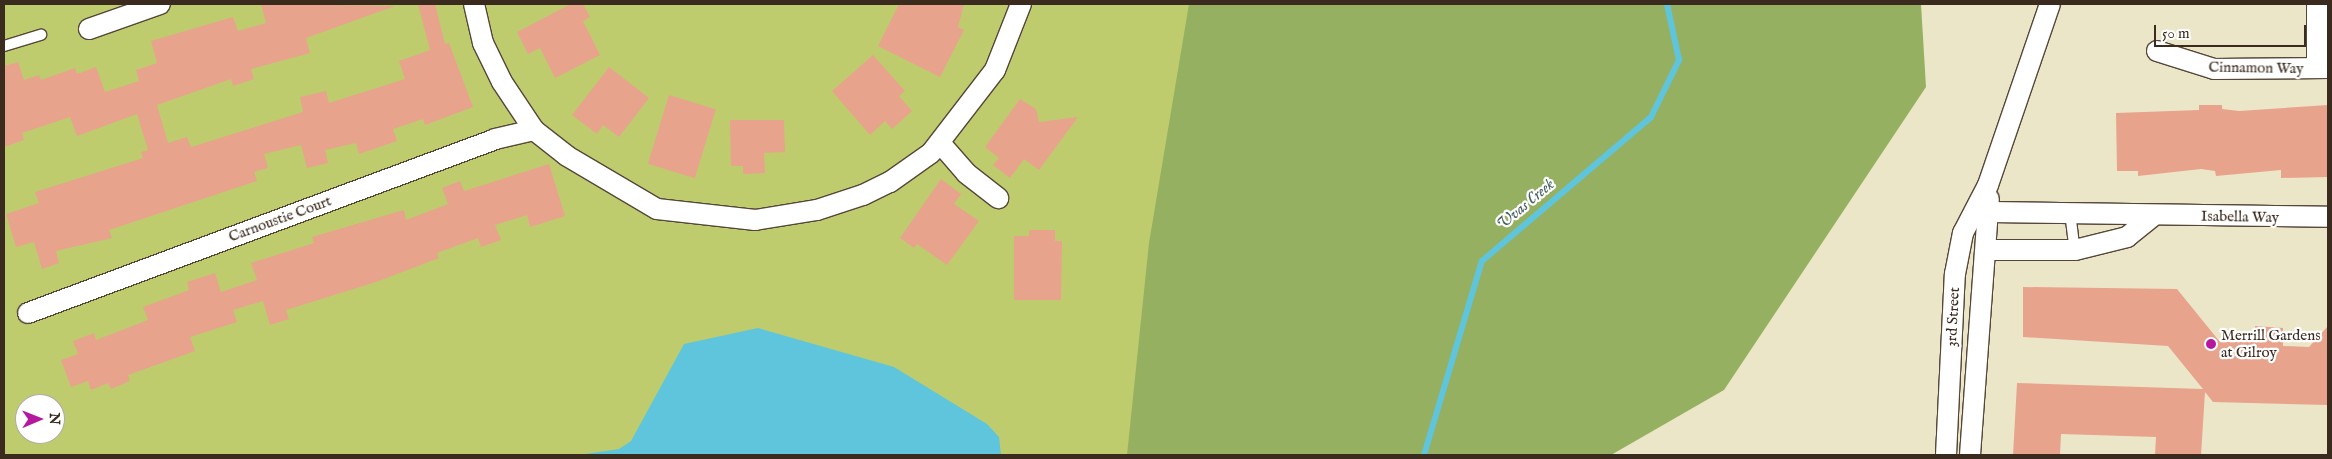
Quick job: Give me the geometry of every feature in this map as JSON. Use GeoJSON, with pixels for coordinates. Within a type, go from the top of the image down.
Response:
{"type":"FeatureCollection","features":[{"type":"Feature","properties":{"kind":"street"},"geometry":{"type":"LineString","coordinates":[[89,28],[160,4]]}},
{"type":"Feature","properties":{"kind":"street"},"geometry":{"type":"LineString","coordinates":[[474,4],[483,43],[502,82],[534,130],[627,195],[657,209],[755,220],[817,210],[863,195],[890,182],[941,144],[996,70],[1021,4]]}},
{"type":"Feature","properties":{"kind":"street","name":"3rd Street"},"geometry":{"type":"LineString","coordinates":[[1946,455],[1955,274],[1963,233],[1988,185],[2050,4]]}},
{"type":"Feature","properties":{"kind":"street"},"geometry":{"type":"LineString","coordinates":[[2317,4],[2323,68]]}},
{"type":"Feature","properties":{"kind":"street","name":"Cinnamon Way"},"geometry":{"type":"LineString","coordinates":[[2157,52],[2214,69],[2323,68]]}},
{"type":"Feature","properties":{"kind":"street","name":"Carnoustie Court"},"geometry":{"type":"LineString","coordinates":[[28,312],[495,139],[534,130]]}},
{"type":"Feature","properties":{"kind":"street"},"geometry":{"type":"LineString","coordinates":[[941,144],[966,174],[998,198]]}},
{"type":"Feature","properties":{"kind":"street","name":"3rd Street"},"geometry":{"type":"LineString","coordinates":[[1970,455],[1990,212],[1988,185]]}},
{"type":"Feature","properties":{"kind":"street","name":"Isabella Way"},"geometry":{"type":"LineString","coordinates":[[1990,212],[2124,212],[2152,218],[2328,217]]}},
{"type":"Feature","properties":{"kind":"street"},"geometry":{"type":"LineString","coordinates":[[1987,250],[2075,250],[2127,237],[2152,218]]}},
{"type":"Feature","properties":{"kind":"lane"},"geometry":{"type":"LineString","coordinates":[[4,46],[41,34]]}},
{"type":"Feature","properties":{"kind":"lane"},"geometry":{"type":"LineString","coordinates":[[2070,212],[2075,250]]}},
{"type":"Feature","properties":{"kind":"green space"},"geometry":{"type":"Polygon","coordinates":[[[4,4],[1400,4],[1406,455],[4,455],[4,4]]]}},
{"type":"Feature","properties":{"kind":"green space"},"geometry":{"type":"Polygon","coordinates":[[[1189,4],[1921,4],[1926,87],[1724,390],[1611,455],[1127,455],[1149,243],[1189,4]]]}},
{"type":"Feature","properties":{"kind":"water"},"geometry":{"type":"Polygon","coordinates":[[[758,328],[894,367],[987,424],[999,437],[1001,455],[578,455],[619,449],[631,441],[684,344],[758,328]]]}},
{"type":"Feature","properties":{"kind":"building"},"geometry":{"type":"Polygon","coordinates":[[[261,4],[395,6],[306,38],[310,53],[251,69],[254,79],[233,86],[231,79],[157,105],[168,143],[187,137],[191,147],[303,112],[300,97],[326,91],[329,103],[405,79],[399,61],[430,50],[418,4],[435,4],[445,44],[449,43],[473,107],[425,125],[423,119],[393,129],[397,141],[359,154],[356,143],[325,150],[328,163],[307,168],[301,145],[264,154],[268,168],[254,172],[257,181],[109,230],[112,238],[56,251],[59,263],[42,269],[34,242],[16,247],[6,214],[39,203],[35,192],[143,158],[141,152],[148,150],[137,114],[77,136],[70,117],[22,133],[24,140],[4,147],[4,66],[18,62],[24,80],[39,75],[41,80],[75,68],[77,74],[96,67],[105,92],[139,81],[136,70],[157,63],[151,41],[233,17],[238,31],[266,23],[261,4]]]}},
{"type":"Feature","properties":{"kind":"building"},"geometry":{"type":"Polygon","coordinates":[[[571,4],[583,4],[590,17],[583,21],[600,55],[555,78],[540,48],[528,54],[517,32],[571,4]]]}},
{"type":"Feature","properties":{"kind":"building"},"geometry":{"type":"Polygon","coordinates":[[[899,4],[964,4],[958,27],[964,30],[940,77],[878,46],[899,4]]]}},
{"type":"Feature","properties":{"kind":"building"},"geometry":{"type":"Polygon","coordinates":[[[873,55],[905,91],[899,96],[912,111],[892,129],[885,121],[870,135],[832,91],[873,55]]]}},
{"type":"Feature","properties":{"kind":"building"},"geometry":{"type":"Polygon","coordinates":[[[609,67],[649,98],[619,137],[603,125],[597,134],[572,115],[609,67]]]}},
{"type":"Feature","properties":{"kind":"building"},"geometry":{"type":"Polygon","coordinates":[[[669,95],[716,109],[695,178],[648,164],[669,95]]]}},
{"type":"Feature","properties":{"kind":"building"},"geometry":{"type":"Polygon","coordinates":[[[1020,99],[1036,109],[1039,122],[1078,117],[1039,170],[1024,159],[1010,178],[993,165],[999,158],[985,147],[1020,99]]]}},
{"type":"Feature","properties":{"kind":"building"},"geometry":{"type":"Polygon","coordinates":[[[2199,105],[2222,105],[2222,109],[2239,111],[2328,105],[2328,177],[2281,178],[2281,170],[2216,176],[2215,171],[2201,169],[2138,176],[2138,171],[2117,171],[2116,113],[2199,110],[2199,105]]]}},
{"type":"Feature","properties":{"kind":"building"},"geometry":{"type":"Polygon","coordinates":[[[730,120],[784,120],[785,152],[764,153],[765,173],[743,174],[743,166],[731,166],[730,120]]]}},
{"type":"Feature","properties":{"kind":"building"},"geometry":{"type":"Polygon","coordinates":[[[549,164],[565,216],[530,227],[527,215],[495,225],[501,240],[481,247],[478,238],[437,253],[439,258],[376,282],[286,310],[289,319],[270,325],[263,301],[233,310],[237,322],[190,337],[195,351],[128,375],[130,381],[111,389],[108,383],[91,390],[88,381],[71,387],[61,360],[78,354],[73,341],[94,333],[96,340],[148,320],[143,307],[189,290],[187,282],[215,273],[221,292],[257,280],[251,263],[314,243],[312,237],[404,210],[406,220],[448,204],[442,188],[460,181],[464,191],[549,164]]]}},
{"type":"Feature","properties":{"kind":"building"},"geometry":{"type":"Polygon","coordinates":[[[941,179],[961,194],[954,204],[979,221],[947,265],[917,244],[914,248],[900,238],[941,179]]]}},
{"type":"Feature","properties":{"kind":"building"},"geometry":{"type":"Polygon","coordinates":[[[1029,230],[1055,230],[1055,241],[1062,241],[1061,300],[1014,300],[1014,236],[1029,236],[1029,230]]]}},
{"type":"Feature","properties":{"kind":"building","name":"Merrill Gardens at Gilroy"},"geometry":{"type":"Polygon","coordinates":[[[2023,287],[2177,289],[2220,342],[2254,342],[2255,326],[2283,328],[2283,346],[2309,347],[2328,326],[2328,405],[2213,402],[2205,392],[2201,455],[2155,455],[2156,437],[2061,434],[2060,455],[2013,455],[2017,383],[2203,389],[2168,346],[2023,337],[2023,287]]]}},
{"type":"Feature","properties":{"kind":"waterway","name":"Uvas Creek"},"geometry":{"type":"LineString","coordinates":[[1424,455],[1482,261],[1651,117],[1679,60],[1667,4]]}},
{"type":"Feature","properties":{"kind":"place","name":"Merrill Gardens at Gilroy"},"geometry":{"type":"Point","coordinates":[2211,344]}}]}
